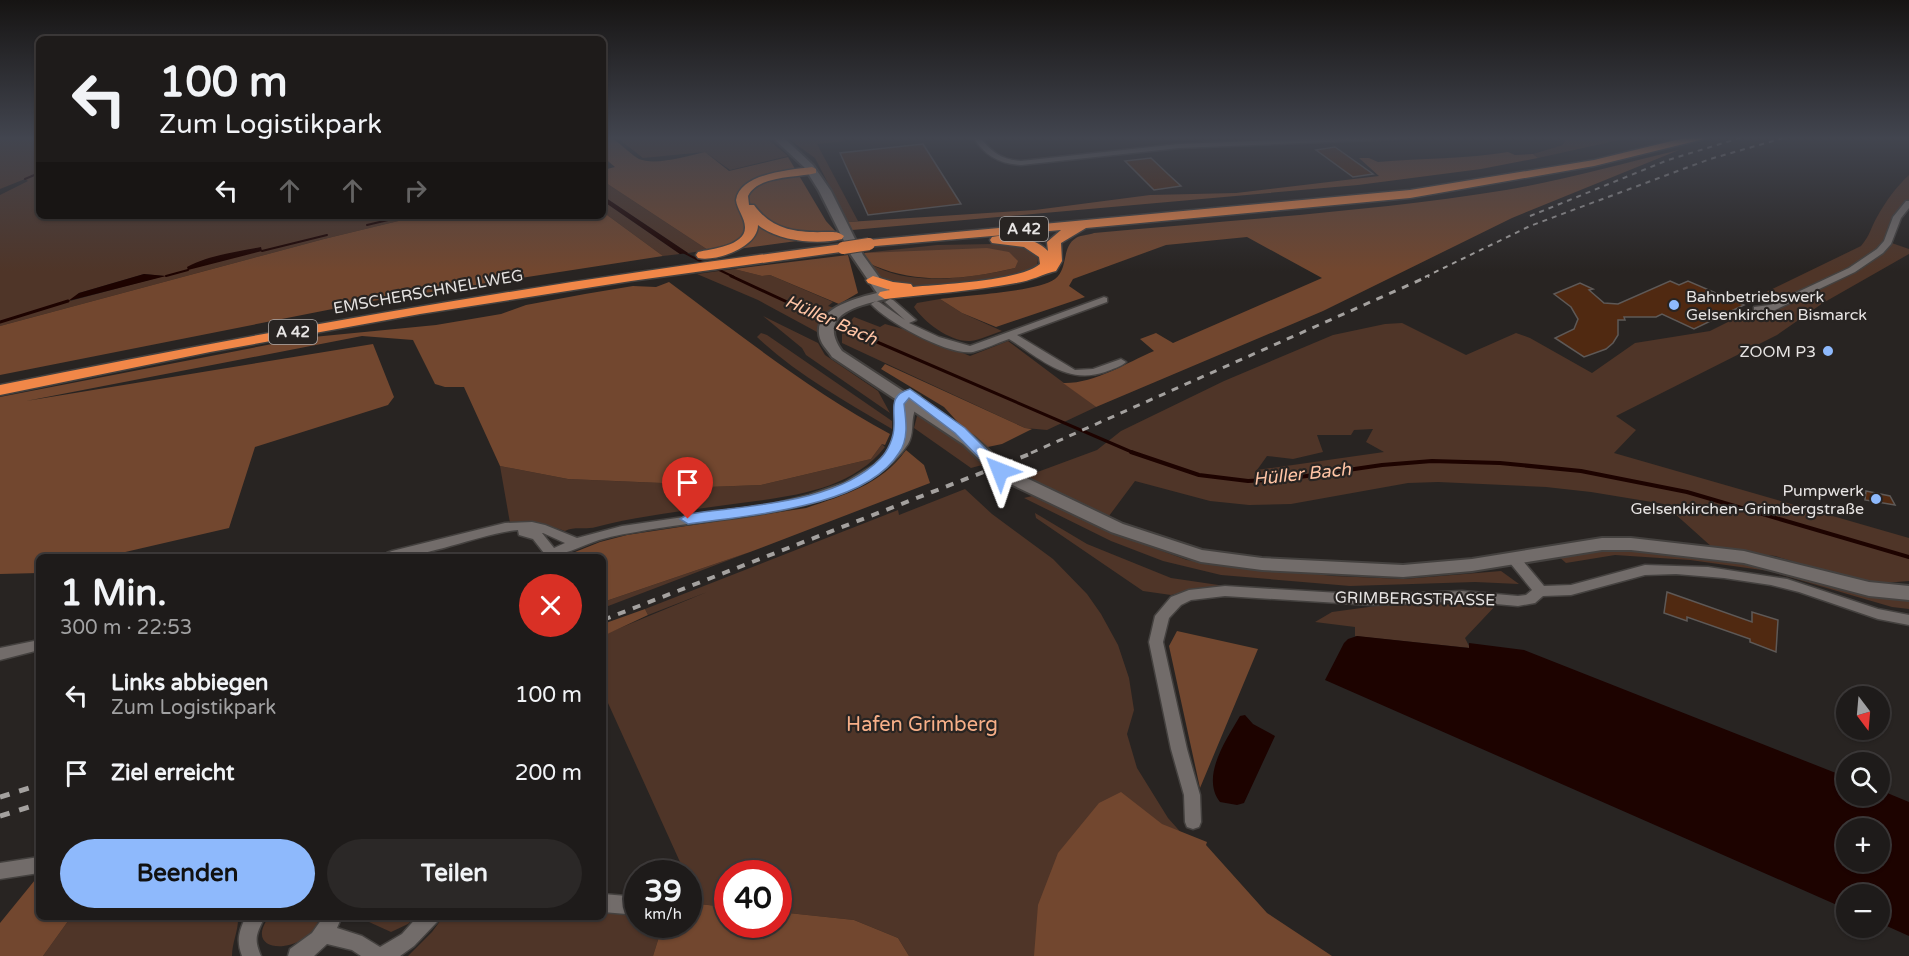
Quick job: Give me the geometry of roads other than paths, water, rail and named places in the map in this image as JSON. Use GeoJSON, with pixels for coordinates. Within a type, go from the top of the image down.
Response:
{"type":"FeatureCollection","features":[{"type":"Feature","properties":{"kind":"highway"},"geometry":{"type":"LineString","coordinates":[[714,258],[742,242],[751,233],[751,221],[742,200],[742,192],[761,182]]}},
{"type":"Feature","properties":{"kind":"highway"},"geometry":{"type":"LineString","coordinates":[[768,182],[750,190],[747,199],[755,216],[765,226],[840,242]]}},
{"type":"Feature","properties":{"kind":"highway","name":"A 42"},"geometry":{"type":"LineString","coordinates":[[714,258],[932,231],[1400,188],[1446,182]]}},
{"type":"Feature","properties":{"kind":"highway","name":"A 42"},"geometry":{"type":"LineString","coordinates":[[866,239],[1363,199],[1490,182]]}},
{"type":"Feature","properties":{"kind":"highway"},"geometry":{"type":"LineString","coordinates":[[881,300],[1031,279],[1048,272],[1053,266],[1054,242],[1067,232],[1089,227],[1162,220],[1179,215]]}},
{"type":"Feature","properties":{"kind":"highway"},"geometry":{"type":"LineString","coordinates":[[866,239],[1019,241],[1039,248],[1045,253],[1047,260],[1043,270],[1028,277],[881,300]]}},
{"type":"Feature","properties":{"kind":"highway","name":"EMSCHERSCHNELLWEG"},"geometry":{"type":"LineString","coordinates":[[0,381],[453,295],[645,270],[669,263],[714,258]]}},
{"type":"Feature","properties":{"kind":"highway","name":"EMSCHERSCHNELLWEG"},"geometry":{"type":"LineString","coordinates":[[0,390],[238,342],[714,258]]}},
{"type":"Feature","properties":{"kind":"highway"},"geometry":{"type":"LineString","coordinates":[[873,280],[891,286],[956,287]]}},
{"type":"Feature","properties":{"kind":"street"},"geometry":{"type":"LineString","coordinates":[[818,182],[873,280],[881,300]]}},
{"type":"Feature","properties":{"kind":"street"},"geometry":{"type":"LineString","coordinates":[[1757,309],[1772,309],[1869,260],[1888,242],[1897,217],[1909,204]]}},
{"type":"Feature","properties":{"kind":"street"},"geometry":{"type":"LineString","coordinates":[[857,255],[863,278],[881,300],[912,328],[971,350],[1104,300]]}},
{"type":"Feature","properties":{"kind":"street","name":"GRIMBERGSTRASSE"},"geometry":{"type":"LineString","coordinates":[[881,300],[839,315],[835,327],[829,332],[844,352],[960,431],[1006,475],[1117,528],[1201,556],[1262,564],[1367,572],[1440,568],[1602,544],[1649,545],[1744,557],[1869,589],[1909,593]]}},
{"type":"Feature","properties":{"kind":"street"},"geometry":{"type":"LineString","coordinates":[[1010,335],[1068,371],[1079,375],[1090,374],[1121,362]]}},
{"type":"Feature","properties":{"kind":"street"},"geometry":{"type":"LineString","coordinates":[[555,554],[576,543],[631,528],[781,505],[827,495],[872,474],[894,451],[910,397]]}},
{"type":"Feature","properties":{"kind":"street"},"geometry":{"type":"LineString","coordinates":[[400,554],[488,529],[530,526],[555,532],[576,543]]}},
{"type":"Feature","properties":{"kind":"street"},"geometry":{"type":"LineString","coordinates":[[472,535],[504,531],[530,532],[538,536],[550,554]]}},
{"type":"Feature","properties":{"kind":"street"},"geometry":{"type":"LineString","coordinates":[[1513,558],[1540,591]]}},
{"type":"Feature","properties":{"kind":"street","name":"GRIMBERGSTRASSE"},"geometry":{"type":"LineString","coordinates":[[1193,822],[1192,795],[1179,749],[1156,642],[1162,616],[1176,601],[1189,595],[1233,591],[1372,600],[1462,596],[1518,601],[1530,599],[1540,591],[1555,593],[1574,591],[1628,572],[1658,569],[1733,575],[1786,584],[1877,614],[1909,620]]}},
{"type":"Feature","properties":{"kind":"street"},"geometry":{"type":"LineString","coordinates":[[0,654],[36,646]]}},
{"type":"Feature","properties":{"kind":"street"},"geometry":{"type":"LineString","coordinates":[[0,871],[36,865]]}},
{"type":"Feature","properties":{"kind":"street"},"geometry":{"type":"LineString","coordinates":[[606,903],[624,905]]}},
{"type":"Feature","properties":{"kind":"street"},"geometry":{"type":"LineString","coordinates":[[252,956],[246,943],[247,934],[254,920]]}},
{"type":"Feature","properties":{"kind":"street"},"geometry":{"type":"LineString","coordinates":[[297,956],[324,934],[331,920]]}},
{"type":"Feature","properties":{"kind":"street"},"geometry":{"type":"LineString","coordinates":[[383,956],[408,940],[427,920]]}},
{"type":"Feature","properties":{"kind":"street"},"geometry":{"type":"LineString","coordinates":[[324,934],[356,942],[377,956]]}},
{"type":"Feature","properties":{"kind":"waterway"},"geometry":{"type":"LineString","coordinates":[[367,225],[392,219]]}},
{"type":"Feature","properties":{"kind":"waterway"},"geometry":{"type":"LineString","coordinates":[[262,251],[327,235]]}},
{"type":"Feature","properties":{"kind":"waterway","name":"Hüller Bach"},"geometry":{"type":"LineString","coordinates":[[681,251],[706,264]]}},
{"type":"Feature","properties":{"kind":"waterway","name":"Hüller Bach"},"geometry":{"type":"LineString","coordinates":[[713,267],[734,277]]}},
{"type":"Feature","properties":{"kind":"waterway"},"geometry":{"type":"LineString","coordinates":[[166,276],[188,270]]}},
{"type":"Feature","properties":{"kind":"waterway","name":"Hüller Bach"},"geometry":{"type":"LineString","coordinates":[[731,276],[826,320]]}},
{"type":"Feature","properties":{"kind":"waterway"},"geometry":{"type":"LineString","coordinates":[[0,322],[68,301]]}},
{"type":"Feature","properties":{"kind":"waterway","name":"Hüller Bach"},"geometry":{"type":"LineString","coordinates":[[833,323],[1134,453]]}},
{"type":"Feature","properties":{"kind":"waterway","name":"Hüller Bach"},"geometry":{"type":"LineString","coordinates":[[1131,452],[1199,475],[1248,481],[1286,479],[1382,465],[1432,461],[1500,463],[1581,471],[1687,492],[1909,557]]}},
{"type":"Feature","properties":{"kind":"railway"},"geometry":{"type":"LineString","coordinates":[[1530,216],[1615,182]]}},
{"type":"Feature","properties":{"kind":"railway"},"geometry":{"type":"LineString","coordinates":[[1425,277],[1530,226],[1649,182]]}},
{"type":"Feature","properties":{"kind":"railway"},"geometry":{"type":"LineString","coordinates":[[1031,453],[1429,276]]}},
{"type":"Feature","properties":{"kind":"railway"},"geometry":{"type":"LineString","coordinates":[[606,619],[1035,452]]}},
{"type":"Feature","properties":{"kind":"railway"},"geometry":{"type":"LineString","coordinates":[[0,797],[36,786]]}},
{"type":"Feature","properties":{"kind":"railway"},"geometry":{"type":"LineString","coordinates":[[0,816],[36,805]]}},
{"type":"Feature","properties":{"kind":"place","name":"Bahnbetriebswerk Gelsenkirchen Bismarck"},"geometry":{"type":"Point","coordinates":[1674,305]}},
{"type":"Feature","properties":{"kind":"place","name":"ZOOM P3"},"geometry":{"type":"Point","coordinates":[1828,351]}},
{"type":"Feature","properties":{"kind":"place","name":"Pumpwerk Gelsenkirchen-Grimbergstraße"},"geometry":{"type":"Point","coordinates":[1876,499]}},
{"type":"Feature","properties":{"kind":"park label","name":"Hafen Grimberg"},"geometry":{"type":"Point","coordinates":[922,724]}}]}
